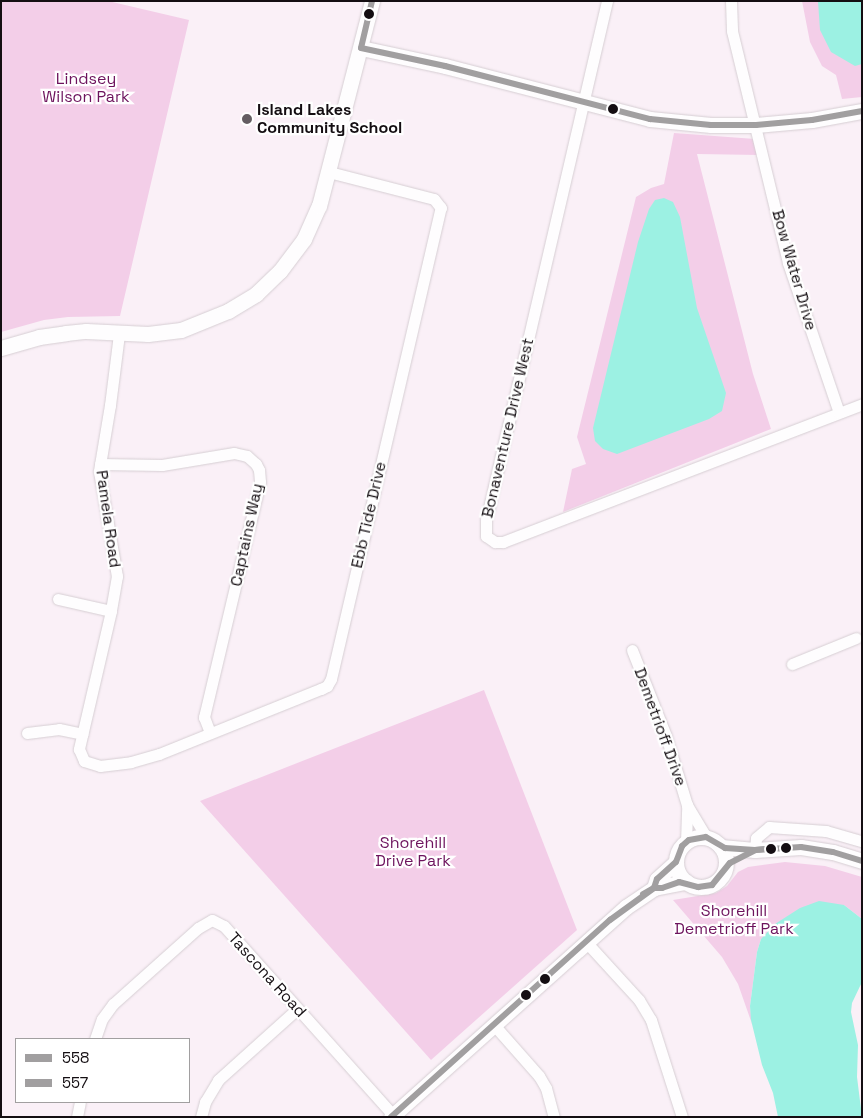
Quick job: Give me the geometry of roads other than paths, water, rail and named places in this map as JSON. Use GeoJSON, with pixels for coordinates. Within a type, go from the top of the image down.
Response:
{"type":"FeatureCollection","features":[{"type":"Feature","properties":{"kind":"street"},"geometry":{"type":"LineString","coordinates":[[1,348],[40,337],[86,331],[148,334],[181,330],[228,311],[256,294],[280,271],[304,238],[319,206],[372,1]]}},
{"type":"Feature","properties":{"kind":"street"},"geometry":{"type":"LineString","coordinates":[[583,103],[607,1]]}},
{"type":"Feature","properties":{"kind":"street","name":"Bow Water Drive"},"geometry":{"type":"LineString","coordinates":[[731,1],[732,31],[788,263],[839,413]]}},
{"type":"Feature","properties":{"kind":"street"},"geometry":{"type":"LineString","coordinates":[[361,48],[445,66],[650,119],[711,125],[756,125],[812,120],[862,111]]}},
{"type":"Feature","properties":{"kind":"street","name":"Bonaventure Drive West"},"geometry":{"type":"LineString","coordinates":[[583,103],[486,520],[486,536],[494,542],[503,542],[862,404]]}},
{"type":"Feature","properties":{"kind":"street","name":"Ebb Tide Drive"},"geometry":{"type":"LineString","coordinates":[[84,761],[100,766],[130,762],[322,689],[327,686],[331,679],[440,219],[441,208],[434,199],[329,172]]}},
{"type":"Feature","properties":{"kind":"street","name":"Pamela Road"},"geometry":{"type":"LineString","coordinates":[[84,761],[79,749],[111,611],[116,570],[100,479],[100,464],[119,334]]}},
{"type":"Feature","properties":{"kind":"street","name":"Captains Way"},"geometry":{"type":"LineString","coordinates":[[100,464],[162,465],[234,453],[248,456],[259,470],[260,482],[204,717],[210,733]]}},
{"type":"Feature","properties":{"kind":"street"},"geometry":{"type":"LineString","coordinates":[[58,599],[111,611]]}},
{"type":"Feature","properties":{"kind":"street"},"geometry":{"type":"LineString","coordinates":[[792,664],[860,640]]}},
{"type":"Feature","properties":{"kind":"street","name":"Demetrioff Drive"},"geometry":{"type":"LineString","coordinates":[[632,650],[666,736],[687,805],[706,837]]}},
{"type":"Feature","properties":{"kind":"street"},"geometry":{"type":"LineString","coordinates":[[26,732],[59,729],[82,734]]}},
{"type":"Feature","properties":{"kind":"street","name":"Demetrioff Drive"},"geometry":{"type":"LineString","coordinates":[[686,842],[687,805]]}},
{"type":"Feature","properties":{"kind":"street"},"geometry":{"type":"LineString","coordinates":[[755,850],[756,838],[769,827],[826,831],[862,841]]}},
{"type":"Feature","properties":{"kind":"street"},"geometry":{"type":"LineString","coordinates":[[721,847],[726,859],[725,868],[719,880],[707,886],[694,886],[686,882],[678,873],[676,862],[678,850],[693,838],[706,837],[721,847],[755,850],[801,847],[833,852],[862,861]]}},
{"type":"Feature","properties":{"kind":"street"},"geometry":{"type":"LineString","coordinates":[[725,868],[755,850]]}},
{"type":"Feature","properties":{"kind":"street"},"geometry":{"type":"LineString","coordinates":[[654,888],[657,880],[676,862]]}},
{"type":"Feature","properties":{"kind":"street"},"geometry":{"type":"LineString","coordinates":[[392,1116],[626,907],[654,888],[686,882]]}},
{"type":"Feature","properties":{"kind":"street","name":"Tascona Road"},"geometry":{"type":"LineString","coordinates":[[95,1038],[102,1019],[113,1004],[198,928],[212,920],[224,926],[392,1116]]}},
{"type":"Feature","properties":{"kind":"street"},"geometry":{"type":"LineString","coordinates":[[587,943],[639,1000],[651,1020],[682,1117]]}},
{"type":"Feature","properties":{"kind":"street"},"geometry":{"type":"LineString","coordinates":[[201,1117],[205,1102],[218,1080],[297,1008]]}},
{"type":"Feature","properties":{"kind":"street"},"geometry":{"type":"LineString","coordinates":[[494,1025],[540,1076],[546,1088],[554,1117]]}},
{"type":"Feature","properties":{"kind":"street"},"geometry":{"type":"LineString","coordinates":[[76,1117],[80,1103]]}},
{"type":"Feature","properties":{"kind":"place","name":"Island Lakes Community School"},"geometry":{"type":"Point","coordinates":[247,119]}},
{"type":"Feature","properties":{"kind":"park label","name":"Lindsey Wilson Park"},"geometry":{"type":"Point","coordinates":[86,88]}},
{"type":"Feature","properties":{"kind":"park label","name":"Shorehill Drive Park"},"geometry":{"type":"Point","coordinates":[413,852]}},
{"type":"Feature","properties":{"kind":"park label","name":"Shorehill Demetrioff Park"},"geometry":{"type":"Point","coordinates":[734,920]}}]}
